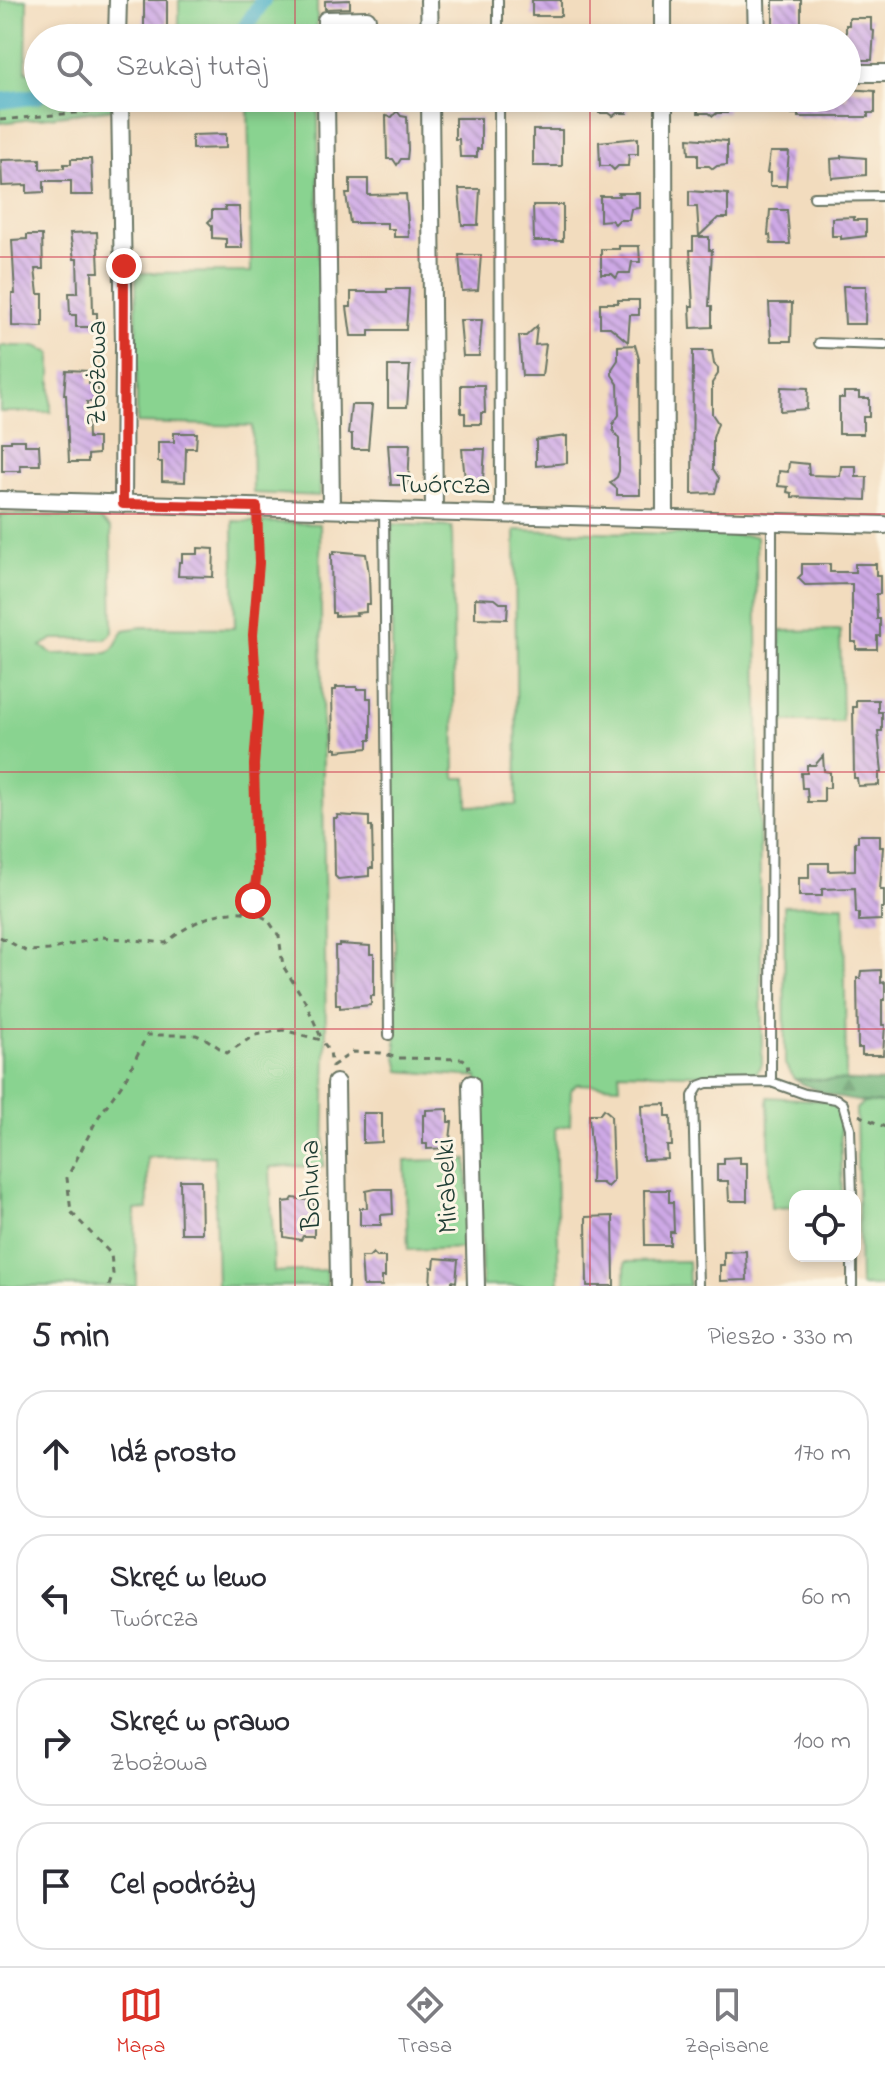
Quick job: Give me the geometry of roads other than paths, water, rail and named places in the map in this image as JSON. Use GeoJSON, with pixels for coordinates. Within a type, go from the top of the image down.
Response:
{"type":"FeatureCollection","features":[{"type":"Feature","properties":{"kind":"street"},"geometry":{"type":"LineString","coordinates":[[117,24],[118,0]]}},
{"type":"Feature","properties":{"kind":"street"},"geometry":{"type":"LineString","coordinates":[[429,0],[430,24]]}},
{"type":"Feature","properties":{"kind":"street"},"geometry":{"type":"LineString","coordinates":[[663,0],[663,24]]}},
{"type":"Feature","properties":{"kind":"street"},"geometry":{"type":"LineString","coordinates":[[756,0],[757,24]]}},
{"type":"Feature","properties":{"kind":"street"},"geometry":{"type":"LineString","coordinates":[[326,24],[326,20],[367,19]]}},
{"type":"Feature","properties":{"kind":"street"},"geometry":{"type":"LineString","coordinates":[[861,73],[885,73]]}},
{"type":"Feature","properties":{"kind":"street","name":"Zbożowa"},"geometry":{"type":"LineString","coordinates":[[118,112],[124,333],[123,504]]}},
{"type":"Feature","properties":{"kind":"street"},"geometry":{"type":"LineString","coordinates":[[326,112],[331,509]]}},
{"type":"Feature","properties":{"kind":"street"},"geometry":{"type":"LineString","coordinates":[[430,112],[434,511]]}},
{"type":"Feature","properties":{"kind":"street"},"geometry":{"type":"LineString","coordinates":[[664,112],[665,519]]}},
{"type":"Feature","properties":{"kind":"street","name":"Twórcza"},"geometry":{"type":"LineString","coordinates":[[0,500],[885,525]]}},
{"type":"Feature","properties":{"kind":"street","name":"Bohuna"},"geometry":{"type":"LineString","coordinates":[[334,1074],[339,1286]]}},
{"type":"Feature","properties":{"kind":"street","name":"Mirabelki"},"geometry":{"type":"LineString","coordinates":[[471,1084],[476,1286]]}},
{"type":"Feature","properties":{"kind":"lane"},"geometry":{"type":"LineString","coordinates":[[498,0],[498,24]]}},
{"type":"Feature","properties":{"kind":"lane"},"geometry":{"type":"LineString","coordinates":[[499,112],[500,513]]}},
{"type":"Feature","properties":{"kind":"lane"},"geometry":{"type":"LineString","coordinates":[[814,197],[885,196]]}},
{"type":"Feature","properties":{"kind":"lane"},"geometry":{"type":"LineString","coordinates":[[819,343],[885,345]]}},
{"type":"Feature","properties":{"kind":"lane"},"geometry":{"type":"LineString","coordinates":[[384,511],[389,1035]]}},
{"type":"Feature","properties":{"kind":"lane"},"geometry":{"type":"LineString","coordinates":[[771,1082],[772,522]]}},
{"type":"Feature","properties":{"kind":"lane"},"geometry":{"type":"LineString","coordinates":[[698,1286],[693,1096],[699,1086],[707,1083],[771,1082],[805,1094],[836,1099],[848,1113],[852,1190]]}},
{"type":"Feature","properties":{"kind":"lane"},"geometry":{"type":"LineString","coordinates":[[852,1262],[852,1286]]}},
{"type":"Feature","properties":{"kind":"waterway"},"geometry":{"type":"LineString","coordinates":[[248,24],[263,0]]}},
{"type":"Feature","properties":{"kind":"waterway"},"geometry":{"type":"LineString","coordinates":[[0,101],[24,98]]}}]}
